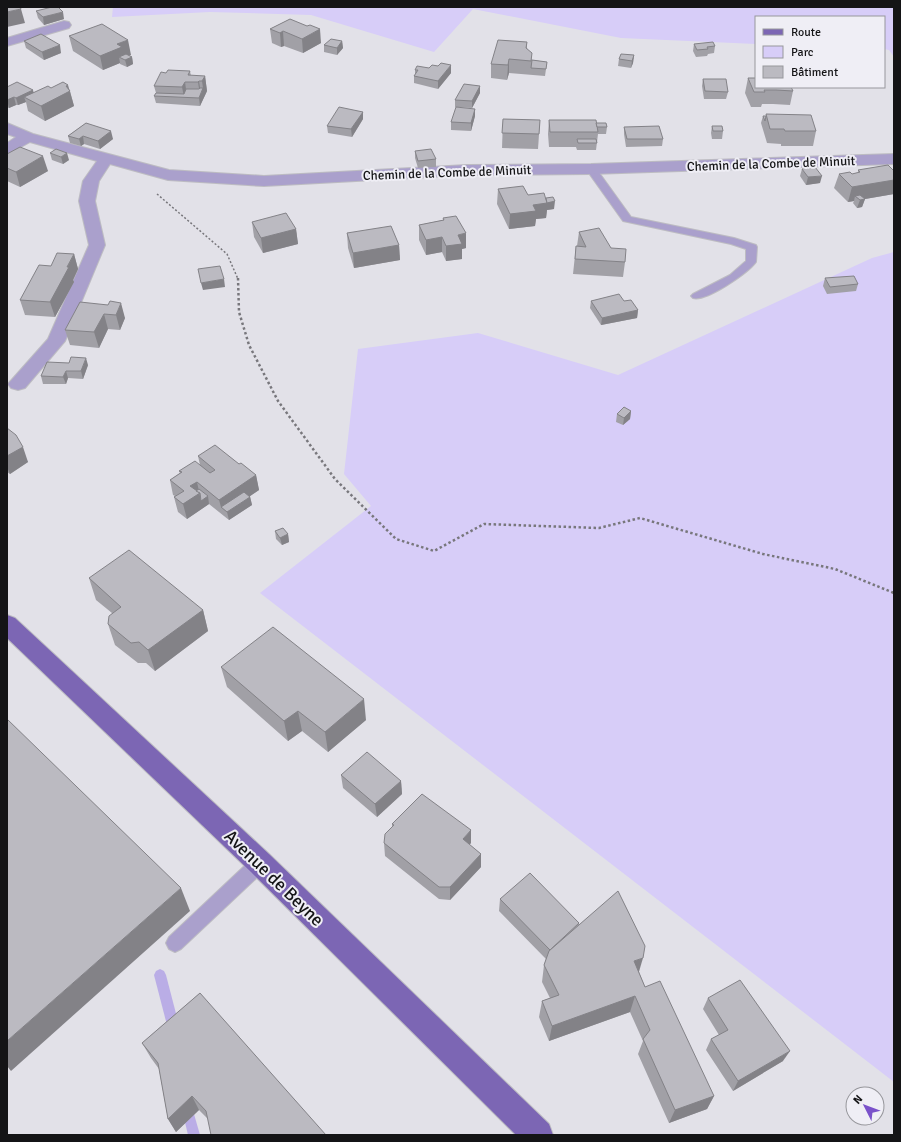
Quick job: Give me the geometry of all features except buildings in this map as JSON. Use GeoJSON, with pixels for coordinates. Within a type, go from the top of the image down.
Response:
{"type":"FeatureCollection","features":[{"type":"Feature","properties":{"kind":"main road","name":"Avenue de Beyne"},"geometry":{"type":"LineString","coordinates":[[7,624],[260,863],[538,1135]]}},
{"type":"Feature","properties":{"kind":"street"},"geometry":{"type":"LineString","coordinates":[[7,42],[64,25]]}},
{"type":"Feature","properties":{"kind":"street","name":"Chemin de la Combe de Minuit"},"geometry":{"type":"LineString","coordinates":[[7,128],[28,137],[168,175],[264,181],[467,170],[591,170],[894,160]]}},
{"type":"Feature","properties":{"kind":"street"},"geometry":{"type":"LineString","coordinates":[[7,149],[28,137]]}},
{"type":"Feature","properties":{"kind":"street"},"geometry":{"type":"LineString","coordinates":[[18,384],[56,341],[97,245],[94,223],[87,201],[91,180],[106,159]]}},
{"type":"Feature","properties":{"kind":"lane"},"geometry":{"type":"LineString","coordinates":[[591,170],[627,219],[734,240],[752,247],[751,262],[734,277],[697,296]]}},
{"type":"Feature","properties":{"kind":"lane"},"geometry":{"type":"LineString","coordinates":[[175,943],[260,863]]}},
{"type":"Feature","properties":{"kind":"path"},"geometry":{"type":"LineString","coordinates":[[132,166],[144,184],[227,254],[239,280],[238,312],[248,345],[278,401],[335,479],[396,540],[434,551],[484,524],[599,528],[640,518],[763,554],[835,569],[894,593]]}},
{"type":"Feature","properties":{"kind":"green space"},"geometry":{"type":"Polygon","coordinates":[[[113,7],[894,7],[894,57],[889,50],[885,49],[885,16],[755,16],[755,44],[621,38],[473,9],[434,52],[311,15],[210,12],[112,17],[113,7]]]}},
{"type":"Feature","properties":{"kind":"green space"},"geometry":{"type":"Polygon","coordinates":[[[894,252],[894,1082],[260,593],[371,506],[344,474],[358,349],[478,333],[618,375],[872,258],[894,252]]]}},
{"type":"Feature","properties":{"kind":"waterway"},"geometry":{"type":"LineString","coordinates":[[160,975],[174,1029]]}},
{"type":"Feature","properties":{"kind":"waterway"},"geometry":{"type":"LineString","coordinates":[[190,1118],[194,1135]]}}]}
